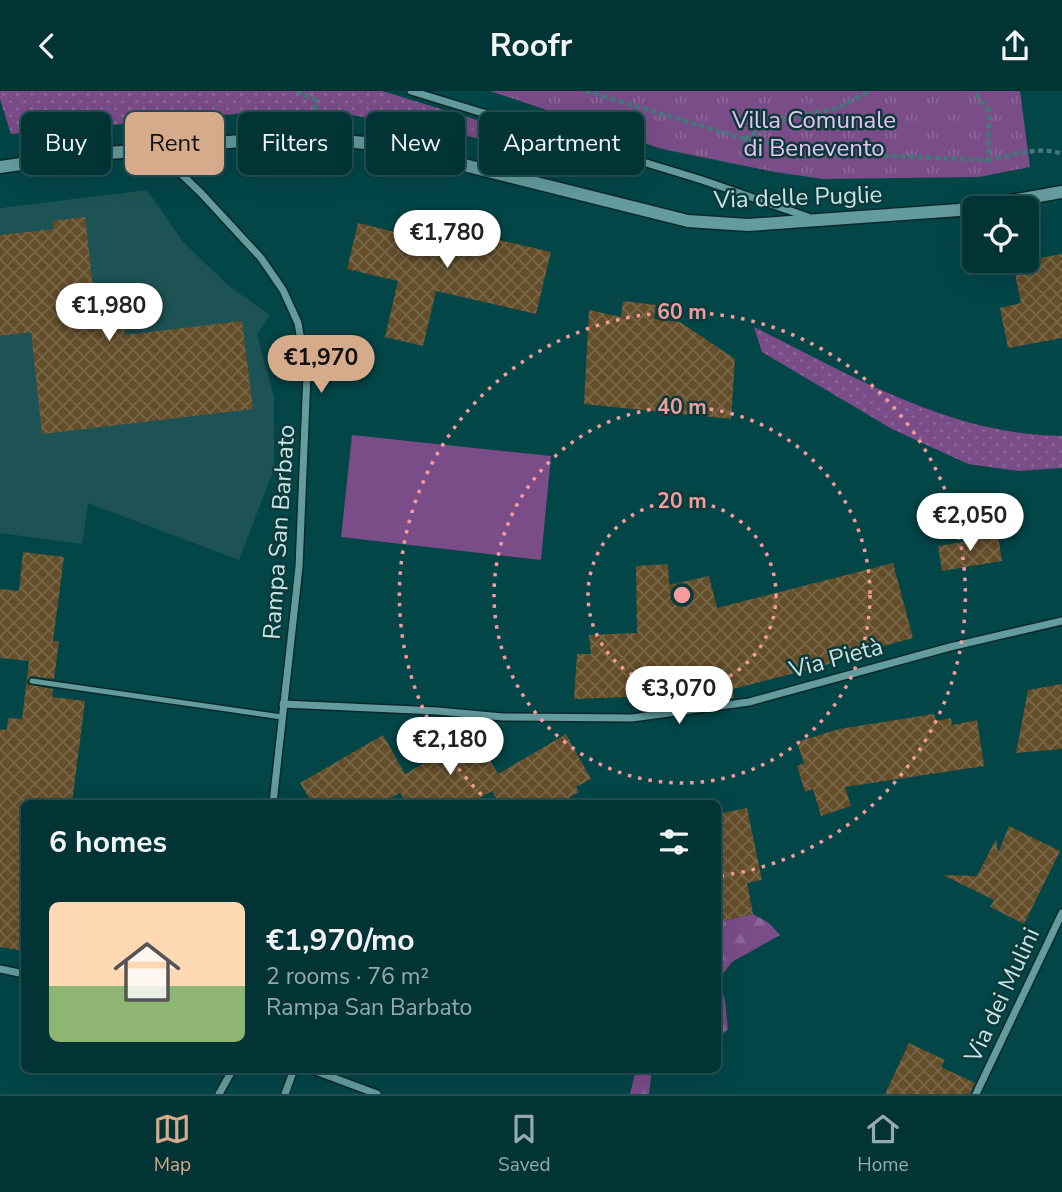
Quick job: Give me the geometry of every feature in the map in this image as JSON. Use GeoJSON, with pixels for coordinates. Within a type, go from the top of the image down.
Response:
{"type":"FeatureCollection","features":[{"type":"Feature","properties":{"kind":"street"},"geometry":{"type":"LineString","coordinates":[[411,91],[702,180],[816,220]]}},
{"type":"Feature","properties":{"kind":"street","name":"Via delle Puglie"},"geometry":{"type":"LineString","coordinates":[[352,142],[384,145],[688,221],[748,225],[959,210],[1062,192]]}},
{"type":"Feature","properties":{"kind":"street","name":"Via delle Puglie"},"geometry":{"type":"LineString","coordinates":[[0,167],[125,152]]}},
{"type":"Feature","properties":{"kind":"street","name":"Rampa San Barbato"},"geometry":{"type":"LineString","coordinates":[[183,175],[261,258],[283,291],[298,323],[307,375],[299,567],[272,800]]}},
{"type":"Feature","properties":{"kind":"street","name":"Via Pietà"},"geometry":{"type":"LineString","coordinates":[[283,704],[503,717],[632,718],[749,702],[950,647],[1062,621]]}},
{"type":"Feature","properties":{"kind":"street","name":"Via dei Mulini"},"geometry":{"type":"LineString","coordinates":[[976,1094],[1062,913]]}},
{"type":"Feature","properties":{"kind":"street"},"geometry":{"type":"LineString","coordinates":[[0,969],[21,973]]}},
{"type":"Feature","properties":{"kind":"street"},"geometry":{"type":"LineString","coordinates":[[219,1094],[231,1073]]}},
{"type":"Feature","properties":{"kind":"street"},"geometry":{"type":"LineString","coordinates":[[285,1094],[293,1073]]}},
{"type":"Feature","properties":{"kind":"street"},"geometry":{"type":"LineString","coordinates":[[321,1073],[377,1094]]}},
{"type":"Feature","properties":{"kind":"lane"},"geometry":{"type":"LineString","coordinates":[[32,681],[282,717]]}},
{"type":"Feature","properties":{"kind":"path"},"geometry":{"type":"LineString","coordinates":[[297,91],[316,100],[316,112]]}},
{"type":"Feature","properties":{"kind":"path"},"geometry":{"type":"LineString","coordinates":[[586,91],[745,139],[827,153],[988,160],[1041,151],[1062,154]]}},
{"type":"Feature","properties":{"kind":"path"},"geometry":{"type":"LineString","coordinates":[[745,139],[772,122],[838,108],[870,91]]}},
{"type":"Feature","properties":{"kind":"path"},"geometry":{"type":"LineString","coordinates":[[974,91],[989,111],[988,160]]}},
{"type":"Feature","properties":{"kind":"shaded area"},"geometry":{"type":"Polygon","coordinates":[[[147,190],[183,242],[229,286],[270,315],[257,334],[274,397],[274,469],[239,560],[88,503],[82,544],[0,533],[0,208],[147,190]]]}},
{"type":"Feature","properties":{"kind":"green space"},"geometry":{"type":"Polygon","coordinates":[[[0,91],[382,91],[451,112],[366,112],[366,118],[352,115],[352,112],[238,112],[224,115],[224,112],[125,112],[125,124],[111,125],[111,112],[21,112],[21,133],[11,134],[0,91]]]}},
{"type":"Feature","properties":{"kind":"green space","name":"Villa Comunale di Benevento"},"geometry":{"type":"Polygon","coordinates":[[[490,91],[1020,91],[1030,167],[979,177],[823,179],[775,172],[644,143],[644,112],[552,112],[490,91]]]}},
{"type":"Feature","properties":{"kind":"green space"},"geometry":{"type":"Polygon","coordinates":[[[465,116],[479,120],[479,139],[465,135],[465,116]]]}},
{"type":"Feature","properties":{"kind":"green space"},"geometry":{"type":"Polygon","coordinates":[[[754,327],[865,382],[941,414],[1021,433],[1062,436],[1062,468],[1018,471],[968,464],[892,429],[762,352],[754,327]]]}},
{"type":"Feature","properties":{"kind":"green space"},"geometry":{"type":"Polygon","coordinates":[[[352,435],[551,456],[541,560],[341,537],[352,435]]]}},
{"type":"Feature","properties":{"kind":"green space"},"geometry":{"type":"Polygon","coordinates":[[[753,914],[769,923],[780,935],[732,962],[721,976],[721,921],[753,914]]]}},
{"type":"Feature","properties":{"kind":"green space"},"geometry":{"type":"Polygon","coordinates":[[[721,986],[725,1001],[728,1029],[721,1036],[721,986]]]}},
{"type":"Feature","properties":{"kind":"green space"},"geometry":{"type":"Polygon","coordinates":[[[635,1073],[652,1073],[649,1094],[630,1094],[635,1073]]]}},
{"type":"Feature","properties":{"kind":"building"},"geometry":{"type":"Polygon","coordinates":[[[423,212],[479,226],[477,235],[551,252],[536,314],[436,291],[423,346],[385,337],[398,281],[347,269],[358,223],[411,236],[413,229],[419,231],[423,212]]]}},
{"type":"Feature","properties":{"kind":"building"},"geometry":{"type":"Polygon","coordinates":[[[85,217],[93,287],[119,284],[125,335],[242,321],[253,409],[42,434],[31,332],[0,336],[0,235],[54,229],[53,221],[85,217]]]}},
{"type":"Feature","properties":{"kind":"building"},"geometry":{"type":"Polygon","coordinates":[[[1062,254],[1062,338],[1008,348],[1000,308],[1021,303],[1015,273],[1039,273],[1039,258],[1062,254]]]}},
{"type":"Feature","properties":{"kind":"building"},"geometry":{"type":"Polygon","coordinates":[[[623,301],[656,305],[654,319],[680,322],[735,359],[731,419],[584,404],[589,310],[621,317],[623,301]]]}},
{"type":"Feature","properties":{"kind":"building"},"geometry":{"type":"Polygon","coordinates":[[[998,536],[1002,561],[942,571],[938,546],[998,536]]]}},
{"type":"Feature","properties":{"kind":"building"},"geometry":{"type":"Polygon","coordinates":[[[23,552],[64,557],[53,641],[59,641],[54,679],[31,676],[27,684],[53,689],[52,697],[85,701],[72,800],[21,800],[21,950],[0,947],[0,729],[7,730],[8,718],[22,719],[29,661],[0,658],[0,589],[19,591],[23,552]]]}},
{"type":"Feature","properties":{"kind":"building"},"geometry":{"type":"Polygon","coordinates":[[[893,563],[913,638],[832,660],[833,663],[733,689],[734,698],[653,704],[652,696],[574,699],[577,654],[591,654],[589,635],[637,633],[636,566],[668,564],[669,585],[709,576],[717,608],[893,563]]]}},
{"type":"Feature","properties":{"kind":"building"},"geometry":{"type":"Polygon","coordinates":[[[1062,684],[1062,749],[1016,753],[1028,690],[1062,684]]]}},
{"type":"Feature","properties":{"kind":"building"},"geometry":{"type":"Polygon","coordinates":[[[934,714],[936,721],[951,718],[952,725],[977,720],[984,766],[845,787],[851,806],[821,816],[813,789],[805,792],[797,766],[804,763],[797,742],[839,729],[934,714]]]}},
{"type":"Feature","properties":{"kind":"building"},"geometry":{"type":"Polygon","coordinates":[[[475,734],[498,774],[566,734],[591,779],[576,787],[579,792],[565,800],[497,800],[492,791],[476,800],[404,800],[400,793],[387,800],[310,800],[300,783],[383,735],[405,774],[475,734]]]}},
{"type":"Feature","properties":{"kind":"building"},"geometry":{"type":"Polygon","coordinates":[[[747,808],[762,880],[747,883],[753,914],[721,921],[721,813],[747,808]]]}},
{"type":"Feature","properties":{"kind":"building"},"geometry":{"type":"Polygon","coordinates":[[[1009,826],[1060,851],[1024,924],[990,907],[994,900],[943,875],[977,876],[996,839],[998,853],[1009,826]]]}},
{"type":"Feature","properties":{"kind":"building"},"geometry":{"type":"Polygon","coordinates":[[[909,1043],[945,1060],[941,1067],[975,1083],[970,1094],[885,1094],[909,1043]]]}}]}
